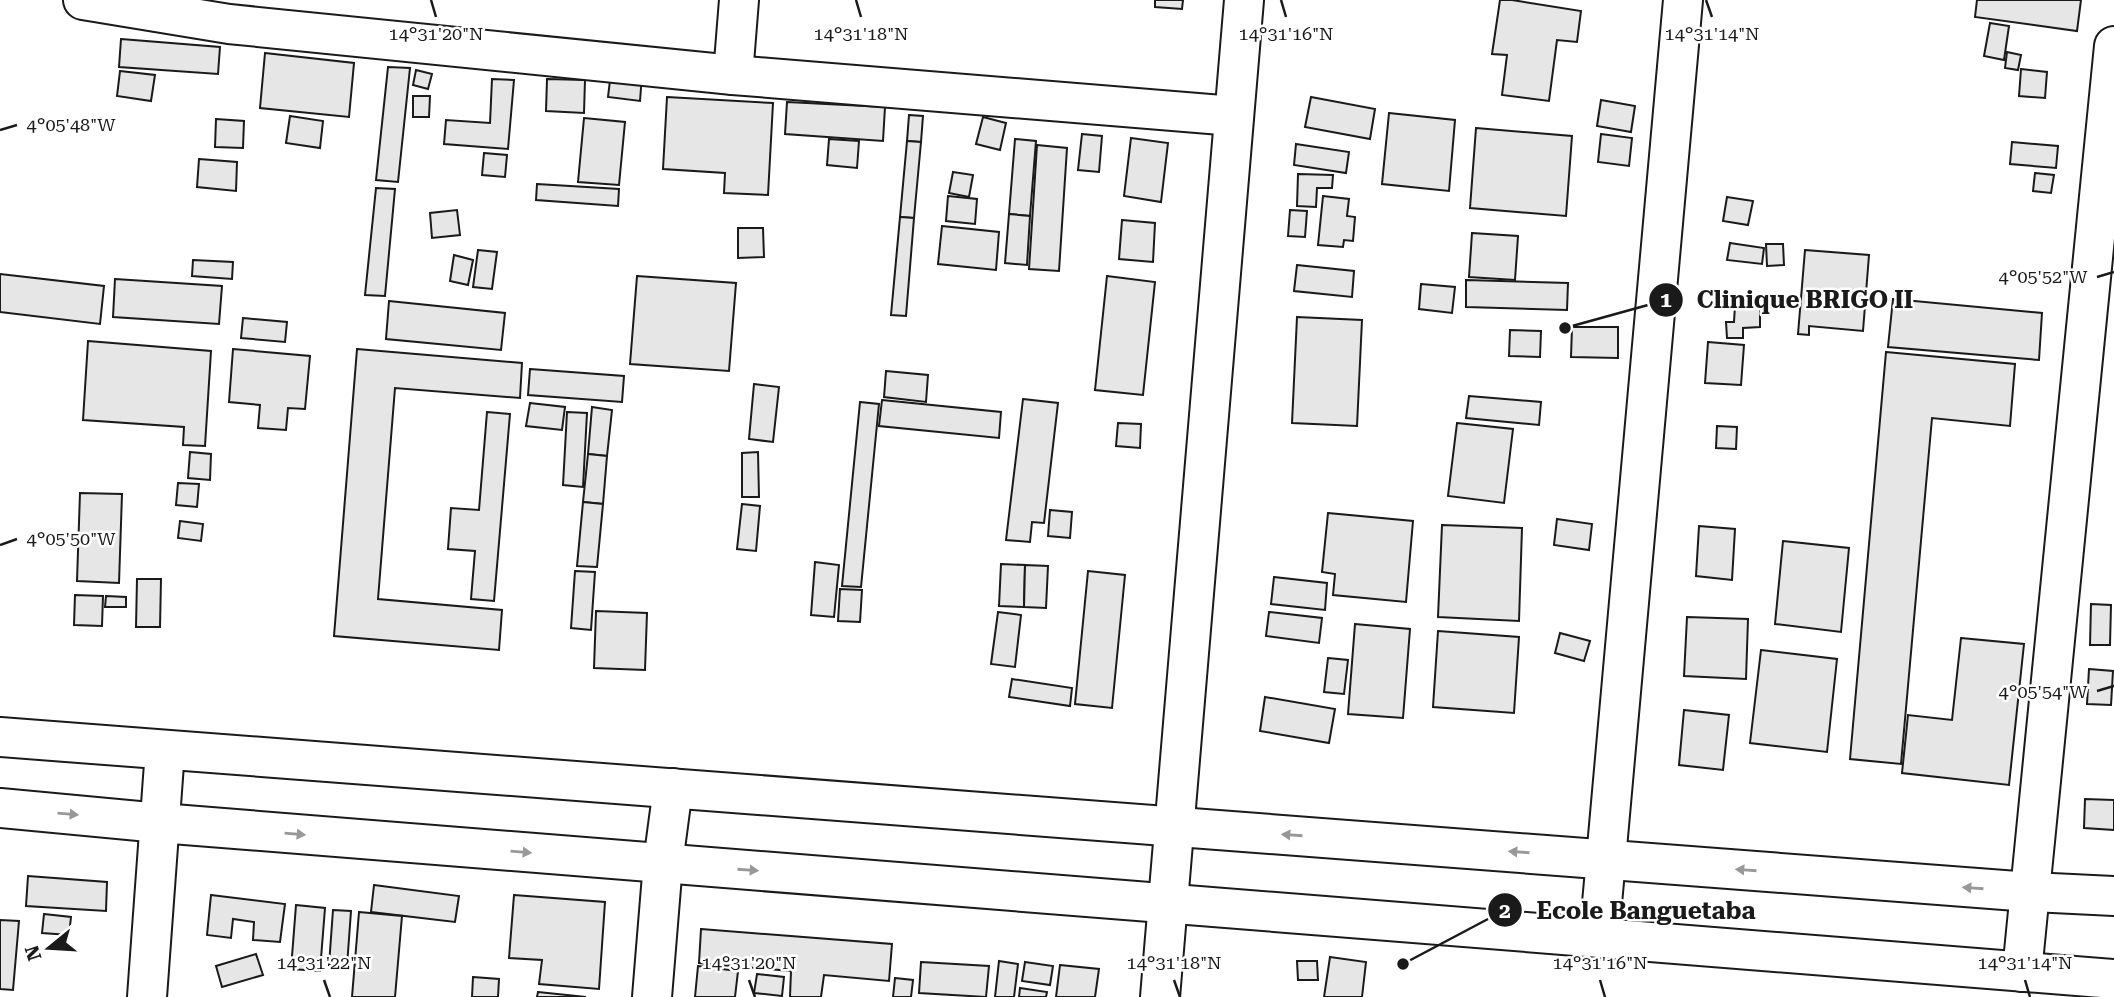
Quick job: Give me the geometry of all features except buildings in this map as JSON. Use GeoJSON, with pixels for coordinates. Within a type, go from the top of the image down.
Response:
{"type":"FeatureCollection","features":[{"type":"Feature","properties":{"kind":"street"},"geometry":{"type":"LineString","coordinates":[[83,0],[230,12],[733,75],[1234,116]]}},
{"type":"Feature","properties":{"kind":"street"},"geometry":{"type":"LineString","coordinates":[[733,75],[739,0]]}},
{"type":"Feature","properties":{"kind":"street"},"geometry":{"type":"LineString","coordinates":[[1160,997],[1244,0]]}},
{"type":"Feature","properties":{"kind":"street"},"geometry":{"type":"LineString","coordinates":[[1599,937],[1683,0]]}},
{"type":"Feature","properties":{"kind":"street"},"geometry":{"type":"LineString","coordinates":[[2022,972],[2114,46]]}},
{"type":"Feature","properties":{"kind":"street"},"geometry":{"type":"LineString","coordinates":[[0,737],[2030,892],[2114,896]]}},
{"type":"Feature","properties":{"kind":"street"},"geometry":{"type":"LineString","coordinates":[[147,997],[165,750]]}},
{"type":"Feature","properties":{"kind":"street"},"geometry":{"type":"LineString","coordinates":[[652,997],[663,863],[673,788]]}},
{"type":"Feature","properties":{"kind":"street"},"geometry":{"type":"LineString","coordinates":[[0,808],[2114,979]]}},
{"type":"Feature","properties":{"kind":"place","name":"Clinique BRIGO II"},"geometry":{"type":"Point","coordinates":[1565,328]}},
{"type":"Feature","properties":{"kind":"place","name":"Ecole Banguetaba"},"geometry":{"type":"Point","coordinates":[1403,964]}}]}
